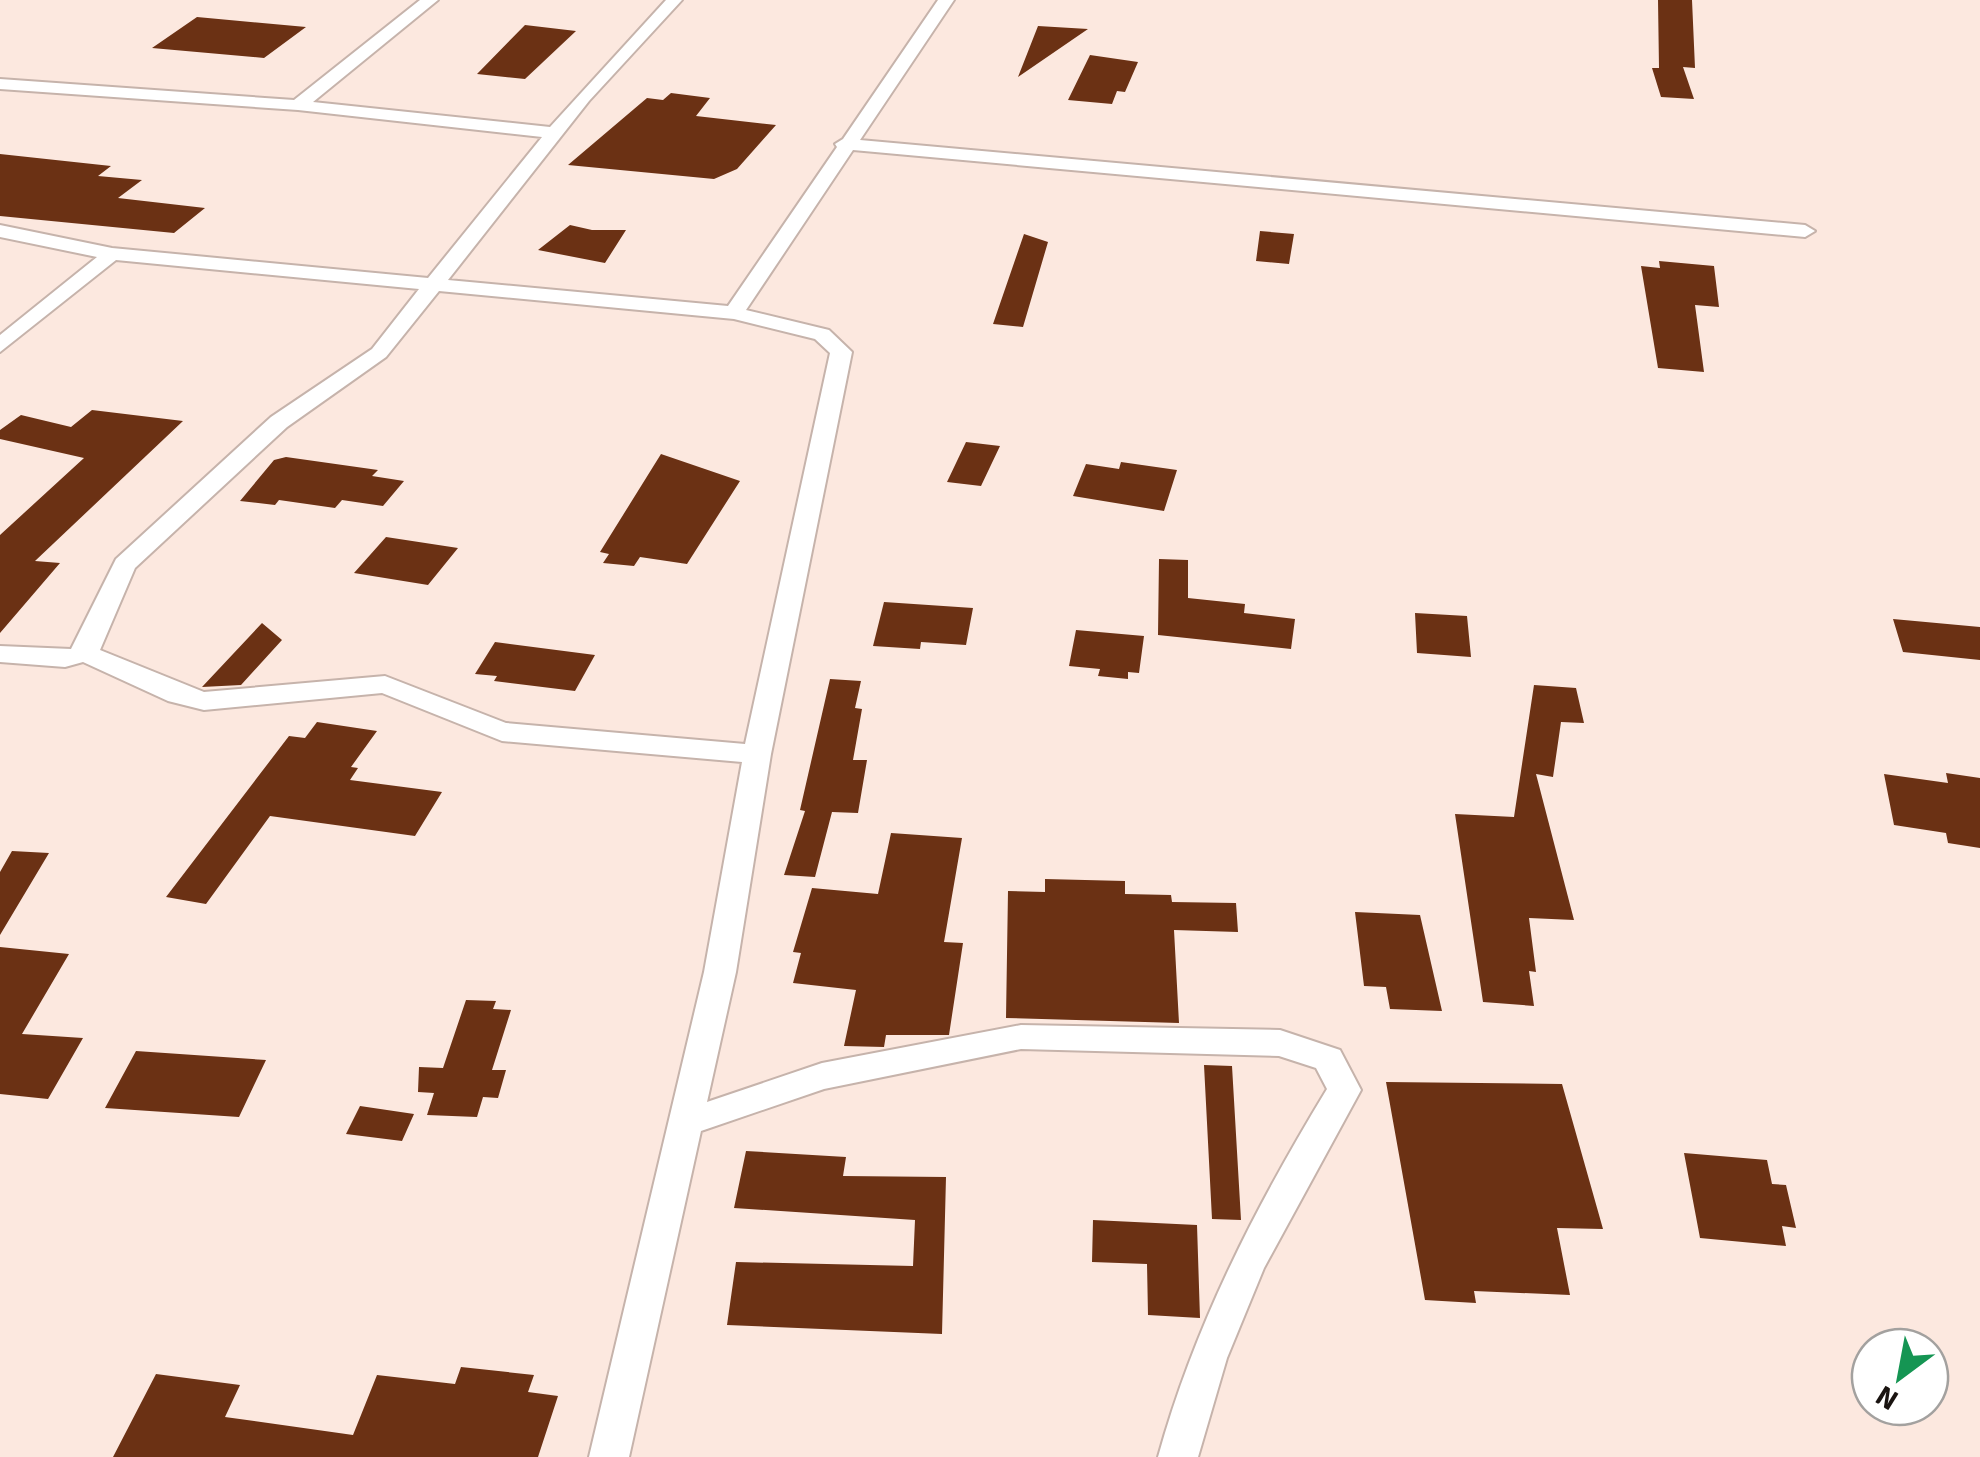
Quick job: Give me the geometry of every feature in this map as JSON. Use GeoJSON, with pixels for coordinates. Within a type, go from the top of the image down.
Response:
{"type":"FeatureCollection","features":[{"type":"Feature","properties":{"kind":"street"},"geometry":{"type":"LineString","coordinates":[[298,105],[428,0]]}},
{"type":"Feature","properties":{"kind":"street"},"geometry":{"type":"LineString","coordinates":[[0,654],[68,662],[86,654],[96,637],[108,590],[126,564],[279,422],[380,352],[430,284],[527,171],[553,133],[674,0]]}},
{"type":"Feature","properties":{"kind":"street"},"geometry":{"type":"LineString","coordinates":[[734,313],[844,144],[946,0]]}},
{"type":"Feature","properties":{"kind":"street"},"geometry":{"type":"LineString","coordinates":[[0,84],[298,105],[553,133]]}},
{"type":"Feature","properties":{"kind":"street"},"geometry":{"type":"LineString","coordinates":[[844,144],[1805,231]]}},
{"type":"Feature","properties":{"kind":"street"},"geometry":{"type":"LineString","coordinates":[[0,231],[112,254],[734,313],[822,334],[841,352],[757,754],[720,972],[609,1457]]}},
{"type":"Feature","properties":{"kind":"street"},"geometry":{"type":"LineString","coordinates":[[0,346],[112,254]]}},
{"type":"Feature","properties":{"kind":"street"},"geometry":{"type":"LineString","coordinates":[[86,654],[178,695],[204,701],[385,684],[502,732],[757,754]]}},
{"type":"Feature","properties":{"kind":"street"},"geometry":{"type":"LineString","coordinates":[[687,1122],[822,1076],[1020,1037],[1280,1043],[1328,1059],[1344,1090],[1293,1175],[1222,1313],[1192,1399],[1178,1457]]}},
{"type":"Feature","properties":{"kind":"building"},"geometry":{"type":"Polygon","coordinates":[[[1658,0],[1692,0],[1695,68],[1683,67],[1694,99],[1661,97],[1652,68],[1659,68],[1658,0]]]}},
{"type":"Feature","properties":{"kind":"building"},"geometry":{"type":"Polygon","coordinates":[[[197,17],[306,27],[264,58],[152,48],[197,17]]]}},
{"type":"Feature","properties":{"kind":"building"},"geometry":{"type":"Polygon","coordinates":[[[525,25],[576,31],[525,79],[477,74],[525,25]]]}},
{"type":"Feature","properties":{"kind":"building"},"geometry":{"type":"Polygon","coordinates":[[[1038,26],[1088,29],[1018,77],[1038,26]]]}},
{"type":"Feature","properties":{"kind":"building"},"geometry":{"type":"Polygon","coordinates":[[[1090,55],[1138,62],[1125,92],[1117,91],[1112,104],[1068,100],[1090,55]]]}},
{"type":"Feature","properties":{"kind":"building"},"geometry":{"type":"Polygon","coordinates":[[[671,93],[710,98],[696,116],[776,125],[737,169],[714,179],[568,165],[647,98],[663,100],[671,93]]]}},
{"type":"Feature","properties":{"kind":"building"},"geometry":{"type":"Polygon","coordinates":[[[0,154],[111,166],[98,176],[142,180],[118,198],[205,208],[174,233],[0,216],[0,154]]]}},
{"type":"Feature","properties":{"kind":"building"},"geometry":{"type":"Polygon","coordinates":[[[570,225],[592,230],[626,230],[605,263],[538,250],[570,225]]]}},
{"type":"Feature","properties":{"kind":"building"},"geometry":{"type":"Polygon","coordinates":[[[1260,231],[1294,234],[1289,264],[1256,261],[1260,231]]]}},
{"type":"Feature","properties":{"kind":"building"},"geometry":{"type":"Polygon","coordinates":[[[1024,234],[1048,242],[1023,327],[993,324],[1024,234]]]}},
{"type":"Feature","properties":{"kind":"building"},"geometry":{"type":"Polygon","coordinates":[[[1659,261],[1714,266],[1719,307],[1695,305],[1704,372],[1658,368],[1641,266],[1660,268],[1659,261]]]}},
{"type":"Feature","properties":{"kind":"building"},"geometry":{"type":"Polygon","coordinates":[[[92,410],[183,421],[35,561],[60,563],[0,633],[0,535],[84,458],[0,439],[0,430],[21,415],[71,427],[92,410]]]}},
{"type":"Feature","properties":{"kind":"building"},"geometry":{"type":"Polygon","coordinates":[[[966,442],[1000,446],[981,486],[947,482],[966,442]]]}},
{"type":"Feature","properties":{"kind":"building"},"geometry":{"type":"Polygon","coordinates":[[[661,454],[740,481],[687,564],[640,557],[634,566],[603,563],[609,554],[600,552],[661,454]]]}},
{"type":"Feature","properties":{"kind":"building"},"geometry":{"type":"Polygon","coordinates":[[[286,457],[378,470],[372,476],[404,481],[383,506],[342,500],[335,508],[279,500],[275,505],[240,501],[274,460],[286,457]]]}},
{"type":"Feature","properties":{"kind":"building"},"geometry":{"type":"Polygon","coordinates":[[[1121,462],[1177,470],[1164,511],[1073,496],[1086,464],[1119,469],[1121,462]]]}},
{"type":"Feature","properties":{"kind":"building"},"geometry":{"type":"Polygon","coordinates":[[[386,537],[458,548],[428,585],[354,573],[386,537]]]}},
{"type":"Feature","properties":{"kind":"building"},"geometry":{"type":"Polygon","coordinates":[[[1159,559],[1188,560],[1188,598],[1245,604],[1244,613],[1295,619],[1291,649],[1158,635],[1159,559]]]}},
{"type":"Feature","properties":{"kind":"building"},"geometry":{"type":"Polygon","coordinates":[[[884,602],[973,608],[966,645],[921,642],[920,649],[873,646],[884,602]]]}},
{"type":"Feature","properties":{"kind":"building"},"geometry":{"type":"Polygon","coordinates":[[[1415,613],[1467,616],[1471,657],[1417,653],[1415,613]]]}},
{"type":"Feature","properties":{"kind":"building"},"geometry":{"type":"Polygon","coordinates":[[[1893,619],[1980,627],[1980,660],[1903,652],[1893,619]]]}},
{"type":"Feature","properties":{"kind":"building"},"geometry":{"type":"Polygon","coordinates":[[[262,623],[282,640],[241,685],[202,687],[262,623]]]}},
{"type":"Feature","properties":{"kind":"building"},"geometry":{"type":"Polygon","coordinates":[[[1076,630],[1144,636],[1139,673],[1128,672],[1128,679],[1098,676],[1100,669],[1069,666],[1076,630]]]}},
{"type":"Feature","properties":{"kind":"building"},"geometry":{"type":"Polygon","coordinates":[[[495,642],[595,655],[575,691],[494,681],[497,676],[475,674],[495,642]]]}},
{"type":"Feature","properties":{"kind":"building"},"geometry":{"type":"Polygon","coordinates":[[[830,679],[861,681],[855,708],[862,709],[853,760],[867,760],[858,813],[832,812],[815,877],[784,875],[805,811],[800,810],[830,679]]]}},
{"type":"Feature","properties":{"kind":"building"},"geometry":{"type":"Polygon","coordinates":[[[1534,685],[1576,688],[1584,723],[1561,722],[1553,777],[1536,774],[1574,920],[1529,918],[1536,972],[1529,971],[1534,1006],[1483,1002],[1455,814],[1514,817],[1534,685]]]}},
{"type":"Feature","properties":{"kind":"building"},"geometry":{"type":"Polygon","coordinates":[[[317,722],[377,731],[351,767],[358,768],[350,780],[442,792],[415,836],[270,816],[206,904],[166,897],[289,736],[305,738],[317,722]]]}},
{"type":"Feature","properties":{"kind":"building"},"geometry":{"type":"Polygon","coordinates":[[[1946,773],[1980,778],[1980,848],[1948,843],[1946,833],[1894,825],[1884,774],[1948,783],[1946,773]]]}},
{"type":"Feature","properties":{"kind":"building"},"geometry":{"type":"Polygon","coordinates":[[[891,833],[962,838],[944,942],[963,943],[949,1035],[886,1035],[884,1047],[844,1046],[856,990],[793,983],[801,953],[793,952],[812,888],[878,894],[891,833]]]}},
{"type":"Feature","properties":{"kind":"building"},"geometry":{"type":"Polygon","coordinates":[[[12,851],[49,853],[0,935],[0,872],[12,851]]]}},
{"type":"Feature","properties":{"kind":"building"},"geometry":{"type":"Polygon","coordinates":[[[1045,879],[1125,881],[1125,894],[1171,895],[1172,902],[1236,903],[1238,932],[1174,930],[1179,1023],[1006,1018],[1008,891],[1045,892],[1045,879]]]}},
{"type":"Feature","properties":{"kind":"building"},"geometry":{"type":"Polygon","coordinates":[[[1355,912],[1420,915],[1442,1011],[1390,1009],[1386,987],[1364,986],[1355,912]]]}},
{"type":"Feature","properties":{"kind":"building"},"geometry":{"type":"Polygon","coordinates":[[[0,947],[69,954],[22,1034],[83,1038],[48,1099],[0,1094],[0,947]]]}},
{"type":"Feature","properties":{"kind":"building"},"geometry":{"type":"Polygon","coordinates":[[[466,1000],[496,1001],[493,1009],[511,1010],[492,1070],[506,1070],[498,1098],[483,1097],[477,1117],[427,1115],[434,1093],[418,1092],[419,1067],[443,1068],[466,1000]]]}},
{"type":"Feature","properties":{"kind":"building"},"geometry":{"type":"Polygon","coordinates":[[[136,1051],[266,1060],[239,1117],[105,1108],[136,1051]]]}},
{"type":"Feature","properties":{"kind":"building"},"geometry":{"type":"Polygon","coordinates":[[[1204,1065],[1232,1066],[1241,1220],[1212,1219],[1204,1065]]]}},
{"type":"Feature","properties":{"kind":"building"},"geometry":{"type":"Polygon","coordinates":[[[1386,1082],[1562,1084],[1603,1229],[1557,1228],[1570,1295],[1474,1291],[1476,1303],[1425,1300],[1386,1082]]]}},
{"type":"Feature","properties":{"kind":"building"},"geometry":{"type":"Polygon","coordinates":[[[360,1106],[414,1114],[402,1141],[346,1134],[360,1106]]]}},
{"type":"Feature","properties":{"kind":"building"},"geometry":{"type":"Polygon","coordinates":[[[746,1151],[846,1157],[843,1176],[946,1177],[942,1334],[727,1325],[736,1262],[913,1266],[915,1220],[734,1208],[746,1151]]]}},
{"type":"Feature","properties":{"kind":"building"},"geometry":{"type":"Polygon","coordinates":[[[1684,1153],[1767,1160],[1772,1184],[1786,1185],[1796,1228],[1782,1226],[1786,1246],[1700,1238],[1684,1153]]]}},
{"type":"Feature","properties":{"kind":"building"},"geometry":{"type":"Polygon","coordinates":[[[1093,1220],[1197,1225],[1200,1318],[1148,1315],[1147,1264],[1092,1262],[1093,1220]]]}},
{"type":"Feature","properties":{"kind":"building"},"geometry":{"type":"Polygon","coordinates":[[[461,1367],[534,1375],[528,1392],[558,1396],[538,1457],[113,1457],[156,1374],[240,1385],[225,1417],[353,1435],[377,1375],[455,1384],[461,1367]]]}}]}
